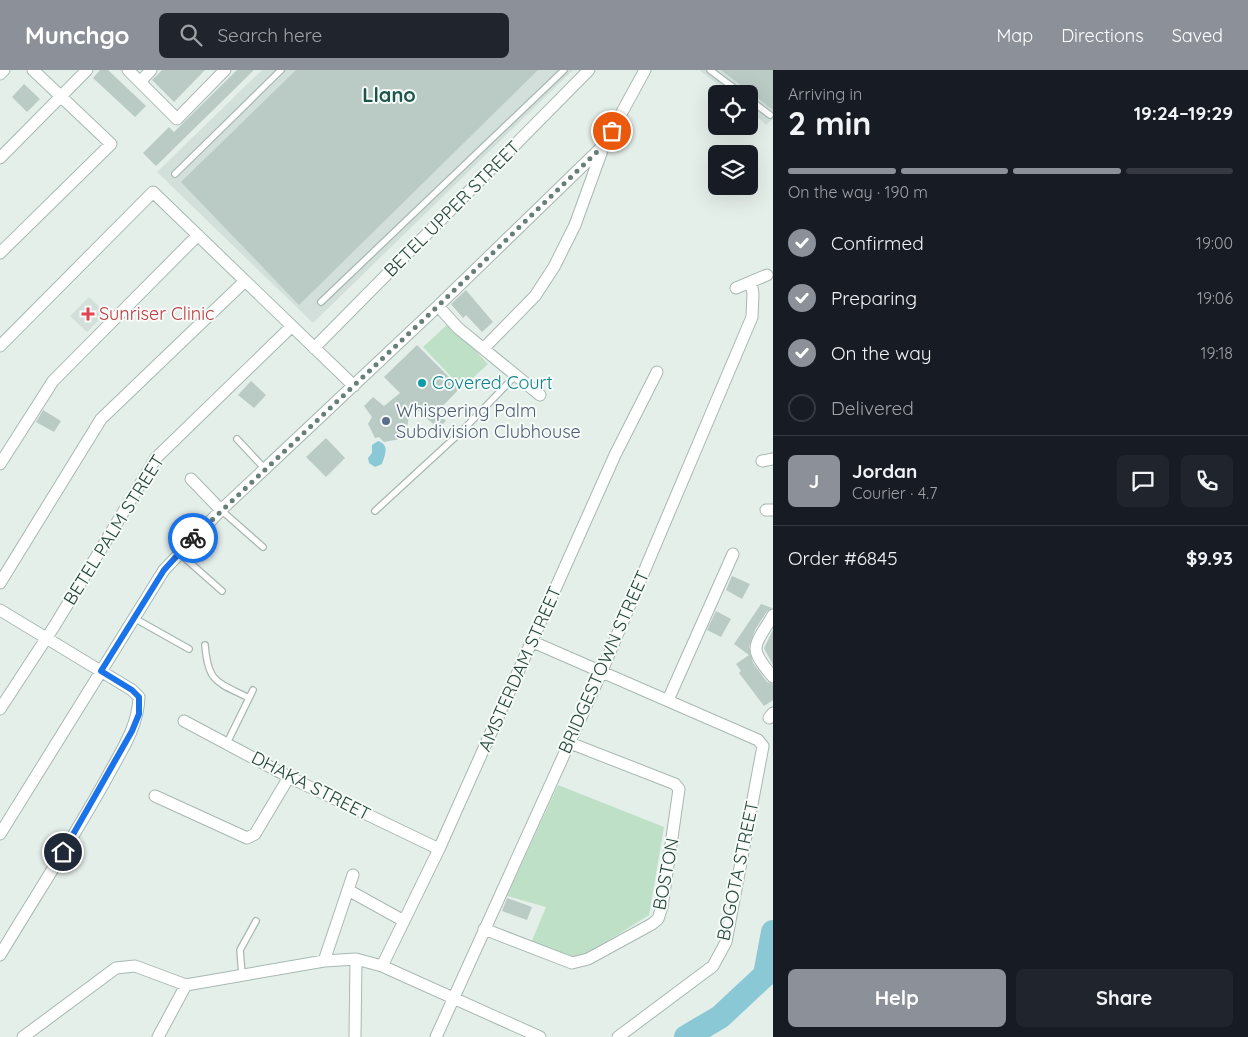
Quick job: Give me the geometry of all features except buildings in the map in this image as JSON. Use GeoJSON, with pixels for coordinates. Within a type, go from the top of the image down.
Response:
{"type":"FeatureCollection","features":[{"type":"Feature","properties":{"kind":"street"},"geometry":{"type":"LineString","coordinates":[[0,74],[4,70]]}},
{"type":"Feature","properties":{"kind":"street"},"geometry":{"type":"LineString","coordinates":[[0,253],[111,144],[32,70]]}},
{"type":"Feature","properties":{"kind":"street"},"geometry":{"type":"LineString","coordinates":[[0,158],[86,70]]}},
{"type":"Feature","properties":{"kind":"street"},"geometry":{"type":"LineString","coordinates":[[128,70],[177,119],[225,70]]}},
{"type":"Feature","properties":{"kind":"street"},"geometry":{"type":"LineString","coordinates":[[140,82],[152,70]]}},
{"type":"Feature","properties":{"kind":"street","name":"BETEL UPPER STREET"},"geometry":{"type":"LineString","coordinates":[[314,348],[589,70]]}},
{"type":"Feature","properties":{"kind":"street"},"geometry":{"type":"LineString","coordinates":[[484,348],[535,296],[554,267],[578,217],[604,145],[645,70]]}},
{"type":"Feature","properties":{"kind":"street"},"geometry":{"type":"LineString","coordinates":[[0,834],[132,618],[164,570],[221,510],[438,306],[604,145]]}},
{"type":"Feature","properties":{"kind":"street"},"geometry":{"type":"LineString","coordinates":[[0,346],[153,192],[354,386]]}},
{"type":"Feature","properties":{"kind":"street"},"geometry":{"type":"LineString","coordinates":[[0,464],[53,381],[198,235]]}},
{"type":"Feature","properties":{"kind":"street"},"geometry":{"type":"LineString","coordinates":[[736,288],[767,275]]}},
{"type":"Feature","properties":{"kind":"street"},"geometry":{"type":"LineString","coordinates":[[0,583],[101,419],[245,281]]}},
{"type":"Feature","properties":{"kind":"street","name":"BRIDGESTOWN STREET"},"geometry":{"type":"LineString","coordinates":[[436,1037],[601,673],[752,316],[753,294],[751,282]]}},
{"type":"Feature","properties":{"kind":"street"},"geometry":{"type":"LineString","coordinates":[[438,306],[458,328],[540,395]]}},
{"type":"Feature","properties":{"kind":"street","name":"BETEL PALM STREET"},"geometry":{"type":"LineString","coordinates":[[0,709],[46,638],[156,458],[292,326]]}},
{"type":"Feature","properties":{"kind":"street","name":"AMSTERDAM STREET"},"geometry":{"type":"LineString","coordinates":[[382,966],[439,849],[615,455],[657,372]]}},
{"type":"Feature","properties":{"kind":"street"},"geometry":{"type":"LineString","coordinates":[[191,479],[221,510]]}},
{"type":"Feature","properties":{"kind":"street"},"geometry":{"type":"LineString","coordinates":[[533,642],[601,673],[668,700],[733,554]]}},
{"type":"Feature","properties":{"kind":"street"},"geometry":{"type":"LineString","coordinates":[[0,610],[132,690],[139,697],[139,714],[132,731],[83,820],[0,955]]}},
{"type":"Feature","properties":{"kind":"street"},"geometry":{"type":"LineString","coordinates":[[773,615],[755,646],[756,657],[773,677]]}},
{"type":"Feature","properties":{"kind":"street","name":"BOGOTA STREET"},"geometry":{"type":"LineString","coordinates":[[618,1037],[713,966],[726,942],[763,746],[758,740],[668,700]]}},
{"type":"Feature","properties":{"kind":"street","name":"DHAKA STREET"},"geometry":{"type":"LineString","coordinates":[[184,721],[289,777],[439,849]]}},
{"type":"Feature","properties":{"kind":"street","name":"BOSTON"},"geometry":{"type":"LineString","coordinates":[[484,929],[572,963],[588,959],[658,919],[662,907],[679,789],[675,784],[570,743]]}},
{"type":"Feature","properties":{"kind":"street"},"geometry":{"type":"LineString","coordinates":[[155,796],[250,838],[255,834],[289,777]]}},
{"type":"Feature","properties":{"kind":"street"},"geometry":{"type":"LineString","coordinates":[[324,961],[353,875]]}},
{"type":"Feature","properties":{"kind":"street"},"geometry":{"type":"LineString","coordinates":[[348,890],[404,921]]}},
{"type":"Feature","properties":{"kind":"street"},"geometry":{"type":"LineString","coordinates":[[355,1037],[356,959]]}},
{"type":"Feature","properties":{"kind":"street"},"geometry":{"type":"LineString","coordinates":[[23,1037],[116,968],[135,966],[186,985],[324,961],[356,959],[382,966],[540,1037]]}},
{"type":"Feature","properties":{"kind":"street"},"geometry":{"type":"LineString","coordinates":[[158,1037],[186,985]]}},
{"type":"Feature","properties":{"kind":"lane"},"geometry":{"type":"LineString","coordinates":[[174,174],[281,70]]}},
{"type":"Feature","properties":{"kind":"lane"},"geometry":{"type":"LineString","coordinates":[[321,302],[564,70]]}},
{"type":"Feature","properties":{"kind":"lane"},"geometry":{"type":"LineString","coordinates":[[710,70],[730,85]]}},
{"type":"Feature","properties":{"kind":"lane"},"geometry":{"type":"LineString","coordinates":[[758,106],[770,115]]}},
{"type":"Feature","properties":{"kind":"lane"},"geometry":{"type":"LineString","coordinates":[[375,512],[462,431],[516,375]]}},
{"type":"Feature","properties":{"kind":"lane"},"geometry":{"type":"LineString","coordinates":[[237,439],[265,469]]}},
{"type":"Feature","properties":{"kind":"lane"},"geometry":{"type":"LineString","coordinates":[[221,510],[263,548]]}},
{"type":"Feature","properties":{"kind":"lane"},"geometry":{"type":"LineString","coordinates":[[179,553],[222,591]]}},
{"type":"Feature","properties":{"kind":"lane"},"geometry":{"type":"LineString","coordinates":[[132,618],[189,649]]}},
{"type":"Feature","properties":{"kind":"lane"},"geometry":{"type":"LineString","coordinates":[[205,645],[207,666],[214,679],[218,683],[249,698]]}},
{"type":"Feature","properties":{"kind":"lane"},"geometry":{"type":"LineString","coordinates":[[227,743],[253,690]]}},
{"type":"Feature","properties":{"kind":"lane"},"geometry":{"type":"LineString","coordinates":[[242,975],[240,950],[256,921]]}},
{"type":"Feature","properties":{"kind":"shaded area"},"geometry":{"type":"Polygon","coordinates":[[[262,70],[573,70],[313,323],[157,172],[262,70]]]}},
{"type":"Feature","properties":{"kind":"shaded area"},"geometry":{"type":"Polygon","coordinates":[[[699,70],[773,70],[773,119],[766,125],[758,117],[758,85],[719,85],[699,70]]]}},
{"type":"Feature","properties":{"kind":"shaded area","name":"Sunriser Clinic"},"geometry":{"type":"Polygon","coordinates":[[[89,297],[106,313],[87,332],[70,316],[89,297]]]}},
{"type":"Feature","properties":{"kind":"green space"},"geometry":{"type":"Polygon","coordinates":[[[449,323],[488,364],[462,388],[423,347],[449,323]]]}},
{"type":"Feature","properties":{"kind":"green space"},"geometry":{"type":"Polygon","coordinates":[[[558,785],[664,827],[649,915],[579,959],[573,959],[531,943],[546,907],[507,896],[558,785]]]}},
{"type":"Feature","properties":{"kind":"water"},"geometry":{"type":"Polygon","coordinates":[[[378,441],[384,445],[386,451],[382,464],[375,467],[369,463],[368,458],[372,453],[372,445],[378,441]]]}},
{"type":"Feature","properties":{"kind":"waterway"},"geometry":{"type":"LineString","coordinates":[[686,1037],[720,1017],[765,975],[773,932]]}},
{"type":"Feature","properties":{"kind":"way so far"},"geometry":{"type":"LineString","coordinates":[[193,538],[521,226],[604,145],[612,131]]}},
{"type":"Feature","properties":{"kind":"place","name":"Sunriser Clinic"},"geometry":{"type":"Point","coordinates":[88,314]}},
{"type":"Feature","properties":{"kind":"place","name":"Covered Court"},"geometry":{"type":"Point","coordinates":[422,383]}},
{"type":"Feature","properties":{"kind":"place","name":"Whispering Palm Subdivision Clubhouse"},"geometry":{"type":"Point","coordinates":[386,421]}},
{"type":"Feature","properties":{"kind":"district","name":"Llano"},"geometry":{"type":"Point","coordinates":[389,95]}},
{"type":"Feature","properties":{"kind":"route"},"geometry":{"type":"LineString","coordinates":[[63,852],[83,820],[132,731],[139,714],[139,697],[132,690],[101,671],[132,618],[164,570],[193,538]]}}]}
